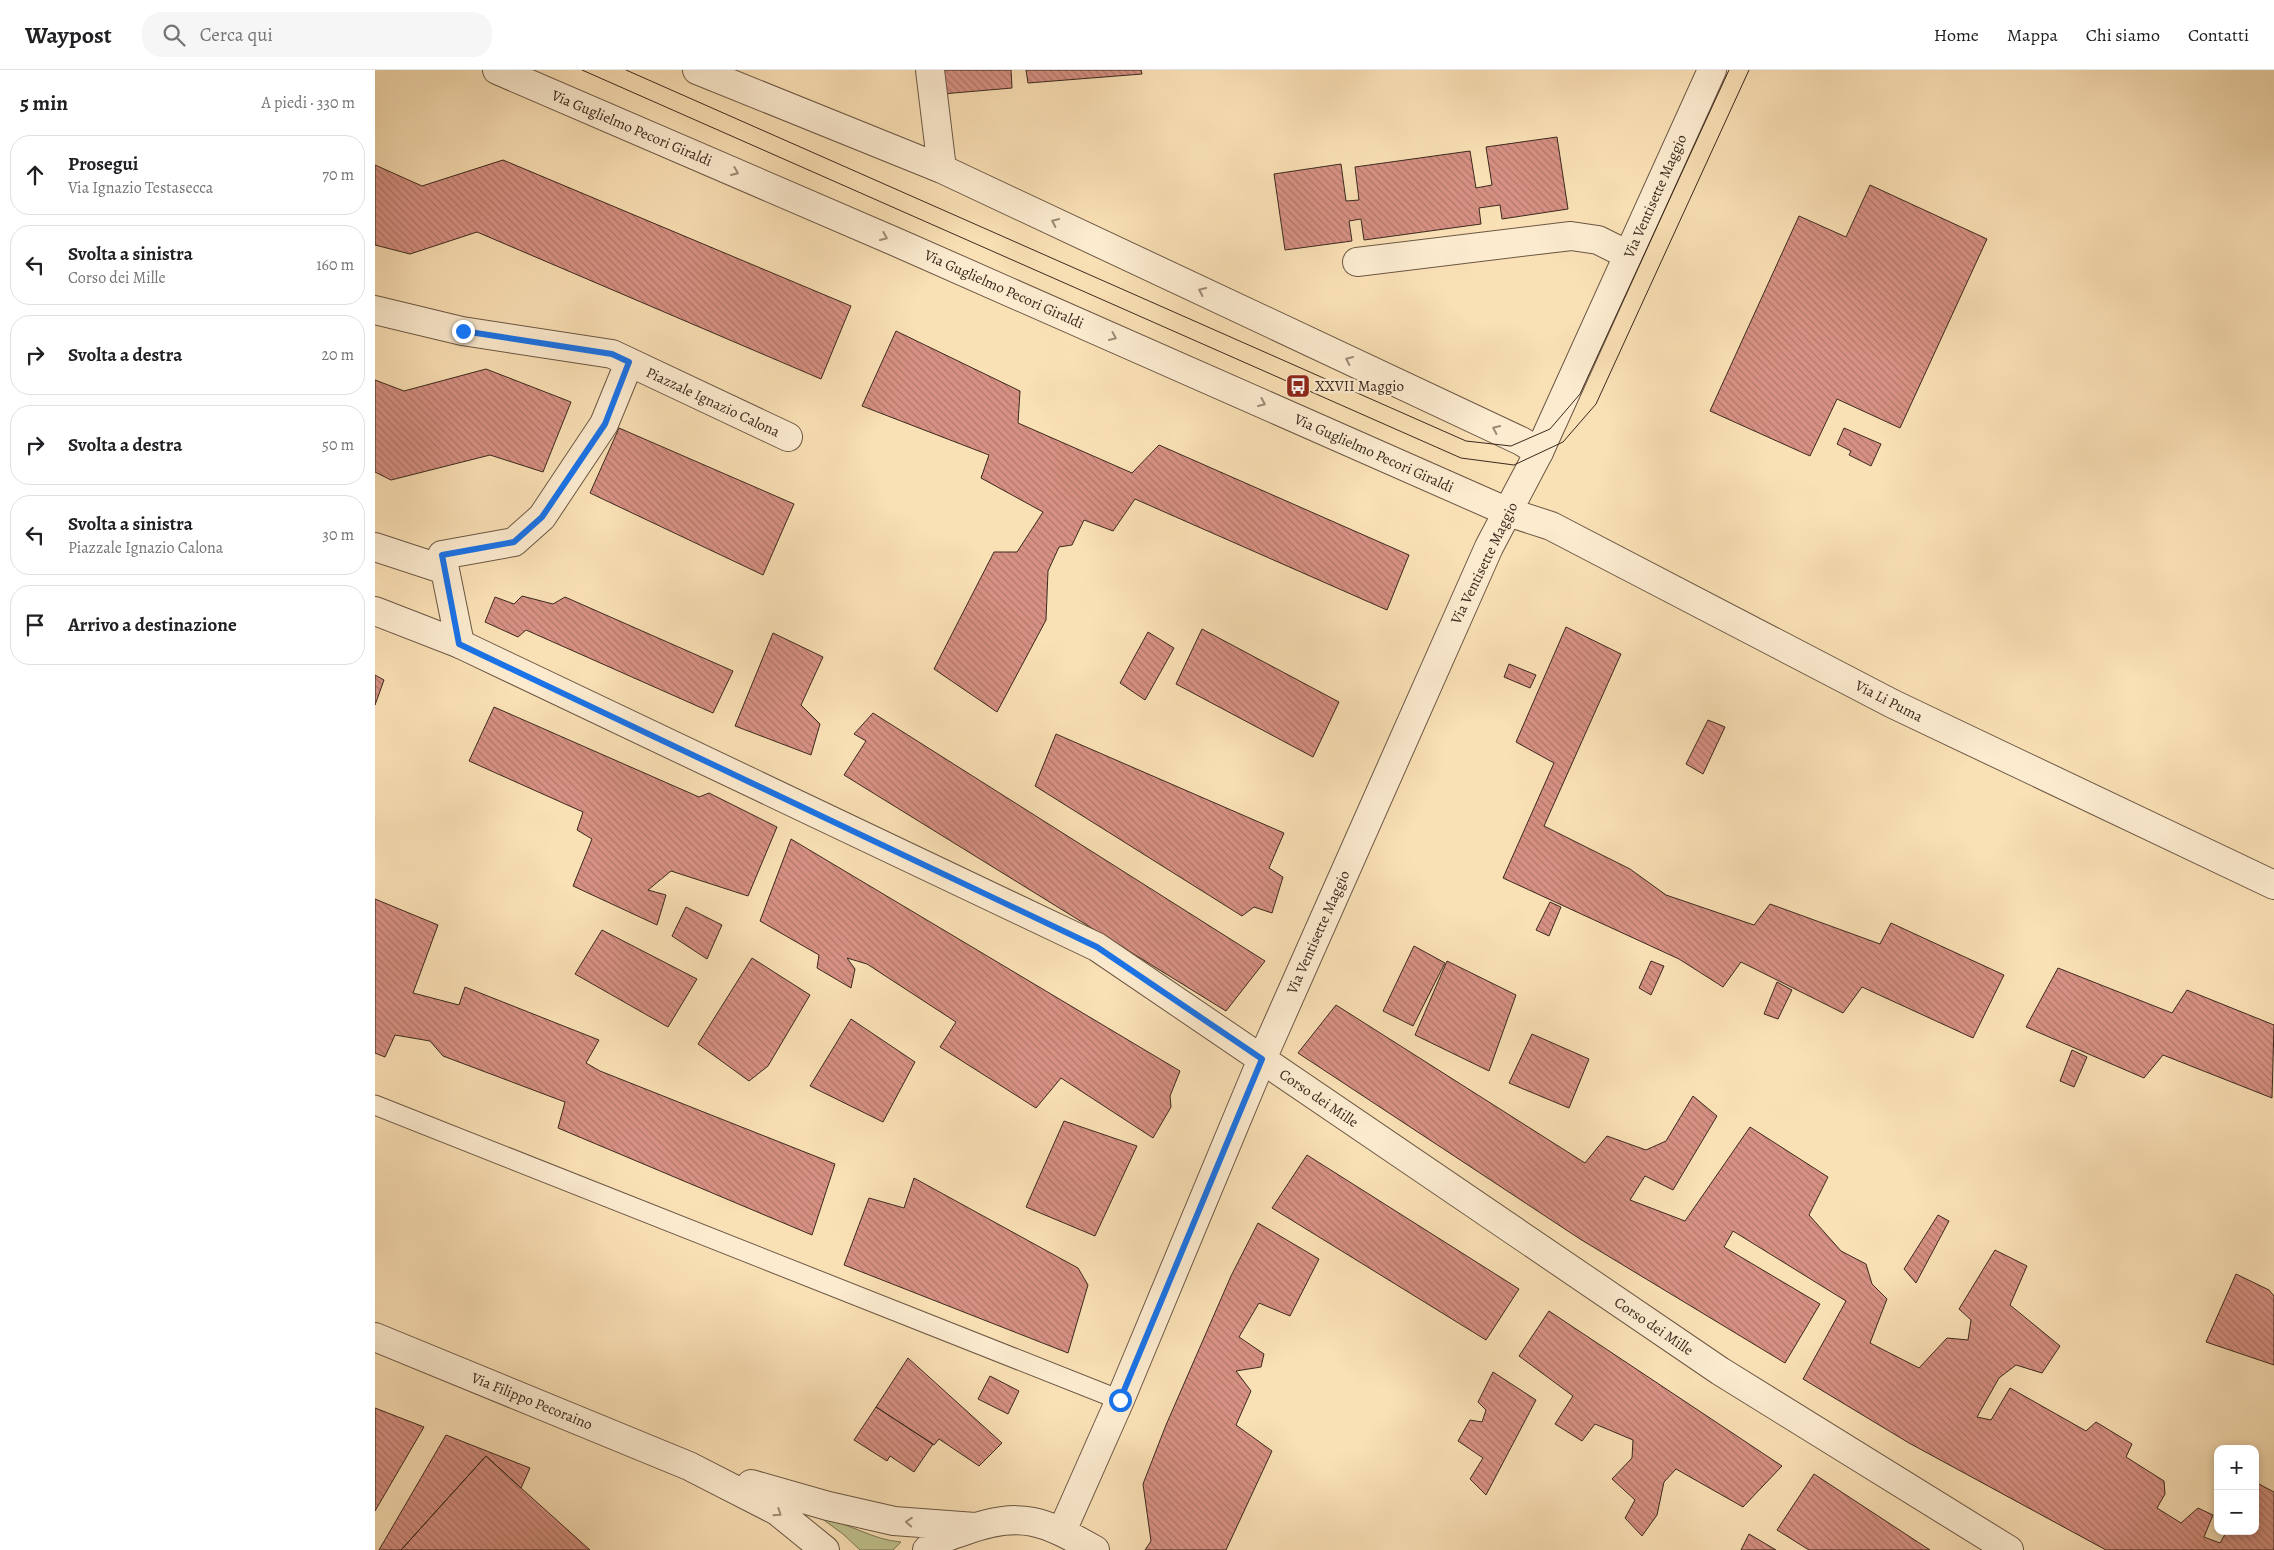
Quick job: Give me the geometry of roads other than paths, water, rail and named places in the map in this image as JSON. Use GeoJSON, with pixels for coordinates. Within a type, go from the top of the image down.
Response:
{"type":"FeatureCollection","features":[{"type":"Feature","properties":{"kind":"street","name":"Via Guglielmo Pecori Giraldi"},"geometry":{"type":"LineString","coordinates":[[497,70],[896,242],[1508,512]]}},
{"type":"Feature","properties":{"kind":"street"},"geometry":{"type":"LineString","coordinates":[[697,70],[942,169],[1521,441],[1539,452]]}},
{"type":"Feature","properties":{"kind":"street"},"geometry":{"type":"LineString","coordinates":[[930,70],[942,169]]}},
{"type":"Feature","properties":{"kind":"street","name":"Via Ventisette Maggio"},"geometry":{"type":"LineString","coordinates":[[1062,1531],[1120,1400],[1262,1059],[1485,556],[1539,452],[1712,70]]}},
{"type":"Feature","properties":{"kind":"street"},"geometry":{"type":"LineString","coordinates":[[1357,262],[1571,236],[1598,240],[1629,255]]}},
{"type":"Feature","properties":{"kind":"street","name":"Piazzale Ignazio Calona"},"geometry":{"type":"LineString","coordinates":[[375,310],[463,331],[612,354],[788,438]]}},
{"type":"Feature","properties":{"kind":"street"},"geometry":{"type":"LineString","coordinates":[[459,644],[442,555],[514,542],[542,517],[605,424],[629,362]]}},
{"type":"Feature","properties":{"kind":"street","name":"Via Li Puma"},"geometry":{"type":"LineString","coordinates":[[1508,512],[1551,526],[1893,704],[2274,885]]}},
{"type":"Feature","properties":{"kind":"street"},"geometry":{"type":"LineString","coordinates":[[375,547],[445,570]]}},
{"type":"Feature","properties":{"kind":"street","name":"Corso dei Mille"},"geometry":{"type":"LineString","coordinates":[[375,611],[459,644],[1097,947],[1720,1371],[2009,1550]]}},
{"type":"Feature","properties":{"kind":"street","name":"Via Filippo Pecoraino"},"geometry":{"type":"LineString","coordinates":[[375,1337],[689,1466],[777,1511],[825,1550]]}},
{"type":"Feature","properties":{"kind":"street","name":"Via Filippo Pecoraino"},"geometry":{"type":"LineString","coordinates":[[689,1466],[828,1506],[894,1521],[975,1527]]}},
{"type":"Feature","properties":{"kind":"street"},"geometry":{"type":"LineString","coordinates":[[927,1550],[935,1542],[975,1527],[1005,1519],[1027,1520],[1062,1531],[1095,1550]]}},
{"type":"Feature","properties":{"kind":"lane"},"geometry":{"type":"LineString","coordinates":[[375,1105],[1120,1400]]}},
{"type":"Feature","properties":{"kind":"tram line"},"geometry":{"type":"LineString","coordinates":[[582,70],[1461,458],[1514,465],[1563,442],[1596,404],[1749,70]]}},
{"type":"Feature","properties":{"kind":"tram line"},"geometry":{"type":"LineString","coordinates":[[626,70],[1466,441],[1511,446],[1550,429],[1580,394],[1729,70]]}},
{"type":"Feature","properties":{"kind":"place","name":"XXVII Maggio"},"geometry":{"type":"Point","coordinates":[1298,386]}}]}
